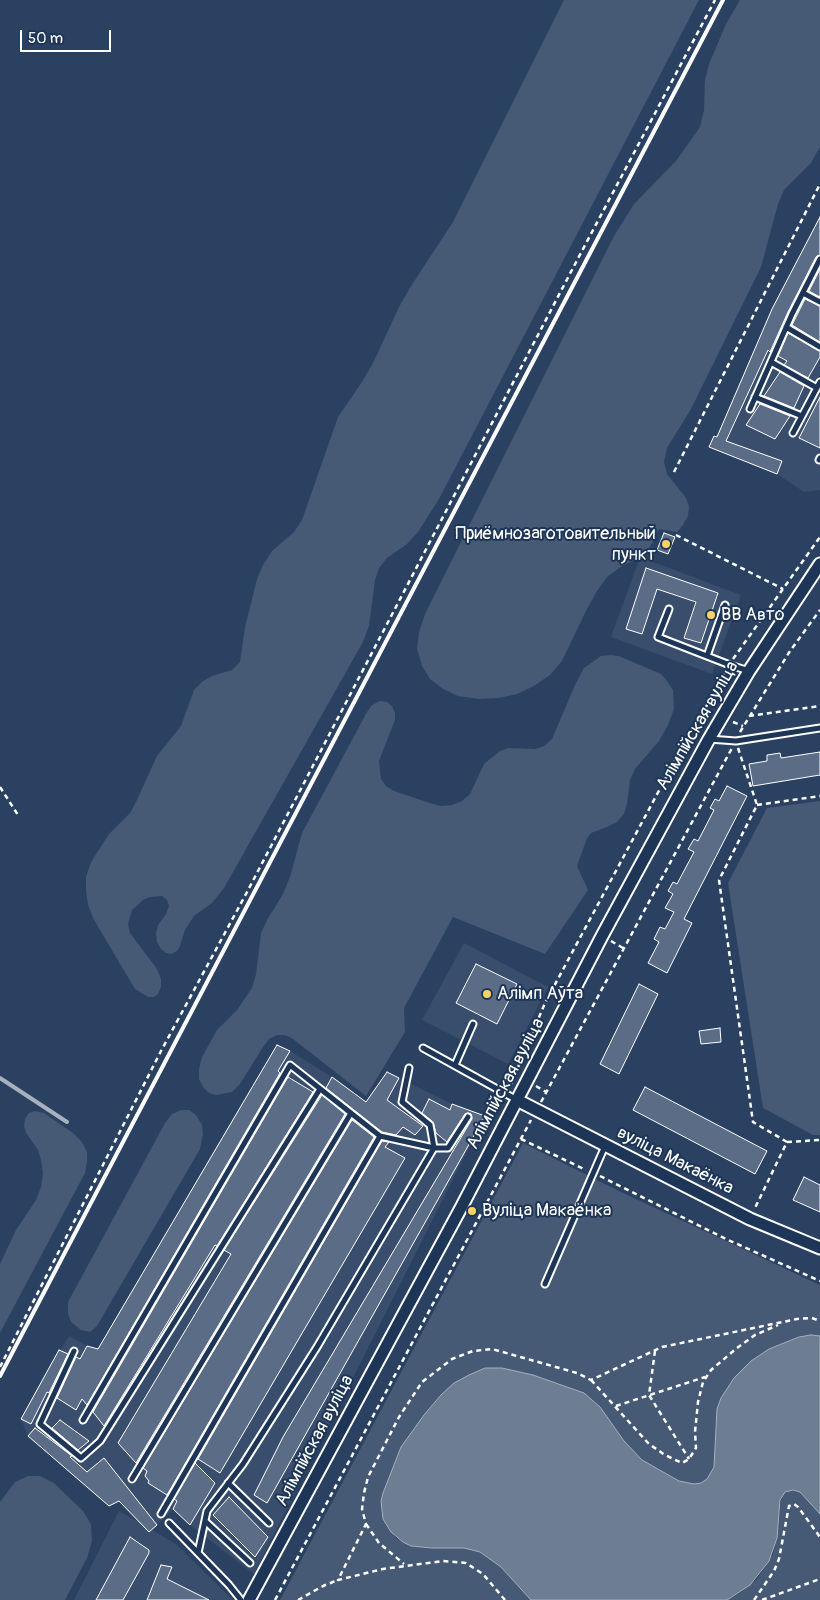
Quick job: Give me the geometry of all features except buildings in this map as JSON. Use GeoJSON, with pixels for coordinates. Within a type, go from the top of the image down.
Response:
{"type":"FeatureCollection","features":[{"type":"Feature","properties":{"kind":"street","name":"Алімпійская вуліца"},"geometry":{"type":"LineString","coordinates":[[249,1600],[462,1206],[512,1097],[709,739],[749,671],[820,564]]}},
{"type":"Feature","properties":{"kind":"street","name":"вуліца Макаёнка"},"geometry":{"type":"LineString","coordinates":[[512,1097],[750,1219],[820,1248]]}},
{"type":"Feature","properties":{"kind":"lane"},"geometry":{"type":"LineString","coordinates":[[750,409],[786,327],[820,261]]}},
{"type":"Feature","properties":{"kind":"lane"},"geometry":{"type":"LineString","coordinates":[[803,293],[820,302]]}},
{"type":"Feature","properties":{"kind":"lane"},"geometry":{"type":"LineString","coordinates":[[786,327],[820,347]]}},
{"type":"Feature","properties":{"kind":"lane"},"geometry":{"type":"LineString","coordinates":[[771,362],[818,385],[793,433]]}},
{"type":"Feature","properties":{"kind":"lane"},"geometry":{"type":"LineString","coordinates":[[755,398],[802,416]]}},
{"type":"Feature","properties":{"kind":"lane"},"geometry":{"type":"LineString","coordinates":[[707,656],[725,605]]}},
{"type":"Feature","properties":{"kind":"lane"},"geometry":{"type":"LineString","coordinates":[[669,609],[658,637],[749,671]]}},
{"type":"Feature","properties":{"kind":"lane"},"geometry":{"type":"LineString","coordinates":[[709,739],[736,741],[820,728]]}},
{"type":"Feature","properties":{"kind":"lane"},"geometry":{"type":"LineString","coordinates":[[455,1065],[473,1024]]}},
{"type":"Feature","properties":{"kind":"lane"},"geometry":{"type":"LineString","coordinates":[[423,1048],[512,1097]]}},
{"type":"Feature","properties":{"kind":"lane"},"geometry":{"type":"LineString","coordinates":[[83,1420],[290,1065],[380,1136],[434,1148],[448,1148],[468,1117]]}},
{"type":"Feature","properties":{"kind":"lane"},"geometry":{"type":"LineString","coordinates":[[198,1553],[207,1511],[243,1464],[317,1347],[434,1148],[430,1125],[402,1102],[409,1068]]}},
{"type":"Feature","properties":{"kind":"lane"},"geometry":{"type":"LineString","coordinates":[[74,1351],[40,1424],[81,1458],[100,1441],[320,1089]]}},
{"type":"Feature","properties":{"kind":"lane"},"geometry":{"type":"LineString","coordinates":[[132,1479],[351,1113]]}},
{"type":"Feature","properties":{"kind":"lane"},"geometry":{"type":"LineString","coordinates":[[161,1514],[380,1136]]}},
{"type":"Feature","properties":{"kind":"lane"},"geometry":{"type":"LineString","coordinates":[[545,1284],[606,1145]]}},
{"type":"Feature","properties":{"kind":"lane"},"geometry":{"type":"LineString","coordinates":[[228,1483],[269,1523]]}},
{"type":"Feature","properties":{"kind":"lane"},"geometry":{"type":"LineString","coordinates":[[205,1521],[250,1563]]}},
{"type":"Feature","properties":{"kind":"lane"},"geometry":{"type":"LineString","coordinates":[[169,1523],[241,1600]]}},
{"type":"Feature","properties":{"kind":"path"},"geometry":{"type":"LineString","coordinates":[[0,1367],[161,1051],[246,894],[569,275],[715,0]]}},
{"type":"Feature","properties":{"kind":"path"},"geometry":{"type":"LineString","coordinates":[[674,472],[820,184]]}},
{"type":"Feature","properties":{"kind":"path"},"geometry":{"type":"LineString","coordinates":[[676,534],[783,589]]}},
{"type":"Feature","properties":{"kind":"path"},"geometry":{"type":"LineString","coordinates":[[512,1097],[545,1003],[676,759],[730,665],[820,536]]}},
{"type":"Feature","properties":{"kind":"path"},"geometry":{"type":"LineString","coordinates":[[275,1600],[749,716],[790,652],[820,610]]}},
{"type":"Feature","properties":{"kind":"path"},"geometry":{"type":"LineString","coordinates":[[749,716],[820,706]]}},
{"type":"Feature","properties":{"kind":"path"},"geometry":{"type":"LineString","coordinates":[[736,741],[758,805],[719,880],[753,1122],[787,1142],[820,1140]]}},
{"type":"Feature","properties":{"kind":"path"},"geometry":{"type":"LineString","coordinates":[[0,787],[18,815]]}},
{"type":"Feature","properties":{"kind":"path"},"geometry":{"type":"LineString","coordinates":[[758,805],[820,796]]}},
{"type":"Feature","properties":{"kind":"path"},"geometry":{"type":"LineString","coordinates":[[521,1139],[660,1205],[726,1239],[820,1281]]}},
{"type":"Feature","properties":{"kind":"path"},"geometry":{"type":"LineString","coordinates":[[750,1219],[787,1142]]}},
{"type":"Feature","properties":{"kind":"path"},"geometry":{"type":"LineString","coordinates":[[591,1380],[662,1347],[797,1319],[812,1318],[820,1321]]}},
{"type":"Feature","properties":{"kind":"path"},"geometry":{"type":"LineString","coordinates":[[405,1565],[379,1543],[366,1524],[362,1509],[364,1493],[368,1477],[399,1417],[422,1382],[452,1359],[473,1351],[492,1349],[577,1373],[591,1380],[650,1444],[665,1455],[682,1463],[689,1459],[696,1448],[695,1432],[698,1402],[703,1382],[711,1370],[755,1335],[782,1323]]}},
{"type":"Feature","properties":{"kind":"path"},"geometry":{"type":"LineString","coordinates":[[655,1351],[649,1396],[689,1459]]}},
{"type":"Feature","properties":{"kind":"path"},"geometry":{"type":"LineString","coordinates":[[616,1406],[706,1377]]}},
{"type":"Feature","properties":{"kind":"path"},"geometry":{"type":"LineString","coordinates":[[754,1600],[774,1571],[779,1559],[789,1506],[794,1504],[798,1507],[820,1537]]}},
{"type":"Feature","properties":{"kind":"path"},"geometry":{"type":"LineString","coordinates":[[338,1580],[366,1524]]}},
{"type":"Feature","properties":{"kind":"path"},"geometry":{"type":"LineString","coordinates":[[298,1600],[310,1592],[338,1580],[383,1568],[444,1560],[466,1563],[483,1574],[505,1600]]}},
{"type":"Feature","properties":{"kind":"path"},"geometry":{"type":"LineString","coordinates":[[762,1600],[820,1579]]}},
{"type":"Feature","properties":{"kind":"shaded area"},"geometry":{"type":"Polygon","coordinates":[[[564,0],[699,0],[439,499],[418,532],[407,544],[387,558],[379,568],[375,580],[369,626],[363,642],[224,888],[212,903],[194,916],[185,930],[177,951],[171,954],[161,949],[157,942],[156,933],[158,925],[169,906],[167,900],[162,896],[150,897],[143,900],[132,910],[128,924],[130,933],[157,969],[161,979],[161,987],[158,994],[154,997],[148,997],[135,989],[94,920],[88,905],[86,891],[86,877],[91,862],[109,834],[130,813],[157,756],[181,726],[194,690],[203,681],[232,670],[240,662],[245,627],[257,579],[263,565],[272,551],[294,532],[302,520],[338,417],[374,361],[411,286],[453,222],[564,0]]]}},
{"type":"Feature","properties":{"kind":"shaded area"},"geometry":{"type":"Polygon","coordinates":[[[740,0],[820,0],[820,147],[811,163],[784,190],[778,204],[761,267],[691,409],[667,448],[664,462],[667,474],[686,498],[689,506],[688,516],[677,532],[659,529],[649,549],[642,556],[619,568],[607,577],[586,611],[562,661],[550,675],[534,686],[517,694],[499,698],[479,699],[458,696],[443,689],[430,679],[422,666],[417,649],[419,632],[425,614],[614,236],[634,204],[676,161],[700,127],[704,110],[705,80],[709,64],[726,24],[740,0]]]}},
{"type":"Feature","properties":{"kind":"shaded area"},"geometry":{"type":"Polygon","coordinates":[[[820,217],[820,490],[804,492],[777,474],[709,447],[723,423],[772,309],[820,217]]]}},
{"type":"Feature","properties":{"kind":"shaded area"},"geometry":{"type":"Polygon","coordinates":[[[640,557],[741,595],[712,674],[611,637],[640,557]]]}},
{"type":"Feature","properties":{"kind":"shaded area"},"geometry":{"type":"Polygon","coordinates":[[[601,656],[619,656],[661,674],[673,690],[674,709],[659,741],[635,769],[630,780],[624,814],[617,822],[591,833],[587,838],[577,866],[588,890],[545,954],[453,917],[404,1008],[405,1032],[366,1096],[293,1039],[285,1035],[277,1035],[269,1039],[240,1084],[232,1092],[216,1095],[209,1093],[199,1079],[202,1057],[217,1030],[237,1010],[252,988],[256,974],[261,933],[283,894],[290,877],[302,833],[372,705],[380,701],[387,702],[392,706],[395,713],[395,720],[379,761],[381,779],[386,786],[394,791],[430,803],[441,806],[452,805],[462,801],[470,794],[484,764],[500,751],[508,748],[536,749],[544,746],[552,739],[584,668],[601,656]]]}},
{"type":"Feature","properties":{"kind":"shaded area"},"geometry":{"type":"Polygon","coordinates":[[[820,801],[820,1135],[813,1135],[763,1108],[728,883],[767,808],[820,801]]]}},
{"type":"Feature","properties":{"kind":"shaded area"},"geometry":{"type":"Polygon","coordinates":[[[464,943],[548,987],[508,1064],[422,1020],[464,943]]]}},
{"type":"Feature","properties":{"kind":"shaded area"},"geometry":{"type":"Polygon","coordinates":[[[277,1045],[332,1077],[366,1102],[399,1078],[452,1104],[485,1116],[254,1574],[190,1525],[173,1509],[152,1530],[176,1544],[233,1600],[74,1600],[119,1511],[139,1522],[119,1501],[109,1506],[28,1436],[21,1419],[69,1336],[87,1346],[98,1349],[277,1045]]]}},
{"type":"Feature","properties":{"kind":"shaded area"},"geometry":{"type":"Polygon","coordinates":[[[181,1110],[189,1110],[196,1115],[202,1125],[203,1134],[200,1149],[97,1326],[90,1332],[81,1330],[71,1322],[68,1314],[68,1302],[165,1123],[172,1114],[181,1110]]]}},
{"type":"Feature","properties":{"kind":"shaded area"},"geometry":{"type":"Polygon","coordinates":[[[35,1111],[44,1113],[73,1133],[82,1142],[87,1152],[87,1162],[85,1173],[0,1333],[0,1264],[16,1230],[36,1200],[41,1187],[43,1173],[41,1160],[38,1150],[26,1133],[24,1126],[25,1119],[29,1113],[35,1111]]]}},
{"type":"Feature","properties":{"kind":"shaded area"},"geometry":{"type":"Polygon","coordinates":[[[523,1143],[621,1192],[820,1285],[820,1336],[799,1337],[769,1350],[761,1354],[734,1378],[721,1398],[716,1421],[714,1467],[707,1479],[701,1483],[694,1484],[679,1481],[642,1460],[624,1441],[600,1407],[584,1393],[533,1375],[502,1368],[460,1379],[434,1403],[401,1447],[381,1501],[383,1519],[396,1538],[411,1546],[464,1548],[480,1552],[501,1567],[531,1600],[280,1600],[523,1143]]]}},
{"type":"Feature","properties":{"kind":"shaded area"},"geometry":{"type":"Polygon","coordinates":[[[820,1336],[820,1514],[800,1492],[793,1490],[785,1492],[780,1500],[777,1538],[769,1561],[750,1585],[727,1600],[531,1600],[501,1567],[480,1552],[464,1548],[411,1546],[391,1532],[383,1519],[381,1501],[383,1493],[401,1447],[441,1395],[454,1383],[485,1368],[502,1368],[533,1375],[584,1393],[600,1407],[624,1441],[642,1460],[679,1481],[694,1484],[701,1483],[707,1479],[714,1467],[717,1409],[721,1398],[734,1378],[751,1361],[769,1349],[799,1337],[820,1336]]]}},
{"type":"Feature","properties":{"kind":"shaded area"},"geometry":{"type":"Polygon","coordinates":[[[28,1476],[40,1476],[54,1483],[83,1511],[91,1524],[92,1541],[87,1558],[65,1600],[0,1600],[0,1502],[15,1482],[28,1476]]]}},
{"type":"Feature","properties":{"kind":"shaded area"},"geometry":{"type":"Polygon","coordinates":[[[789,1490],[800,1492],[820,1514],[820,1600],[727,1600],[757,1579],[773,1554],[777,1538],[781,1500],[785,1492],[789,1490]]]}},
{"type":"Feature","properties":{"kind":"waterway"},"geometry":{"type":"LineString","coordinates":[[0,1078],[67,1122]]}},
{"type":"Feature","properties":{"kind":"railway"},"geometry":{"type":"LineString","coordinates":[[0,1376],[723,0]]}},
{"type":"Feature","properties":{"kind":"place","name":"Приёмнозаготовительный пункт"},"geometry":{"type":"Point","coordinates":[666,544]}},
{"type":"Feature","properties":{"kind":"place","name":"ВВ Авто"},"geometry":{"type":"Point","coordinates":[711,615]}},
{"type":"Feature","properties":{"kind":"place","name":"Алімп Аўта"},"geometry":{"type":"Point","coordinates":[487,994]}},
{"type":"Feature","properties":{"kind":"place","name":"Вуліца Макаёнка"},"geometry":{"type":"Point","coordinates":[472,1211]}}]}
